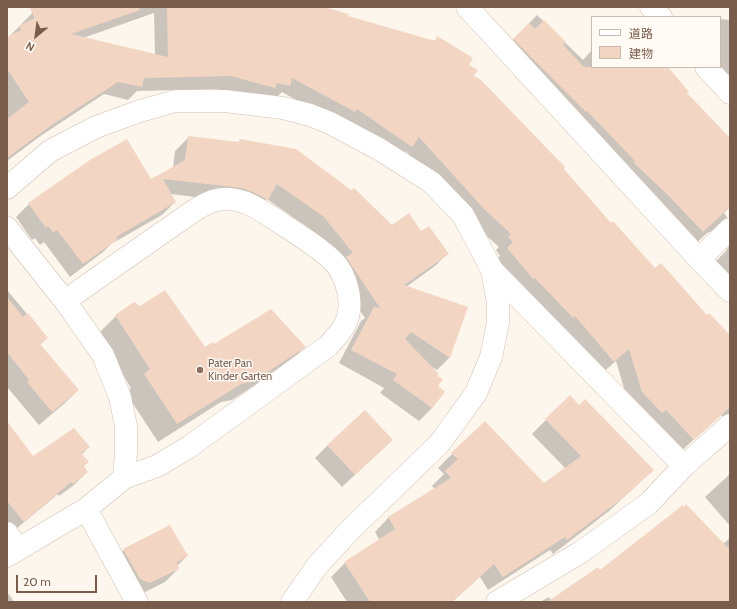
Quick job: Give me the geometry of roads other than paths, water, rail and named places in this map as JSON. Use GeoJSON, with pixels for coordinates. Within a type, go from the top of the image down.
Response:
{"type":"FeatureCollection","features":[{"type":"Feature","properties":{"kind":"street"},"geometry":{"type":"LineString","coordinates":[[467,7],[730,291]]}},
{"type":"Feature","properties":{"kind":"street"},"geometry":{"type":"LineString","coordinates":[[651,7],[660,16]]}},
{"type":"Feature","properties":{"kind":"street"},"geometry":{"type":"LineString","coordinates":[[707,68],[730,93]]}},
{"type":"Feature","properties":{"kind":"street"},"geometry":{"type":"LineString","coordinates":[[7,188],[50,151],[96,127],[140,111],[176,102],[225,101],[283,108],[310,115],[330,123],[379,149],[431,182],[464,215],[492,270],[498,303],[498,323],[491,357],[476,393],[439,444],[350,530],[317,566],[292,602]]}},
{"type":"Feature","properties":{"kind":"street"},"geometry":{"type":"LineString","coordinates":[[11,546],[86,509],[124,478],[157,466],[189,447],[328,346],[337,337],[345,324],[349,310],[348,292],[343,275],[333,261],[313,245],[261,210],[241,200],[222,199],[205,204],[148,242],[65,301]]}},
{"type":"Feature","properties":{"kind":"street"},"geometry":{"type":"LineString","coordinates":[[7,228],[65,301],[103,356],[120,397],[126,426],[124,478]]}},
{"type":"Feature","properties":{"kind":"street"},"geometry":{"type":"LineString","coordinates":[[699,259],[730,229]]}},
{"type":"Feature","properties":{"kind":"street"},"geometry":{"type":"LineString","coordinates":[[492,270],[684,466]]}},
{"type":"Feature","properties":{"kind":"street"},"geometry":{"type":"LineString","coordinates":[[497,602],[581,552],[649,503],[684,466],[730,425]]}},
{"type":"Feature","properties":{"kind":"street"},"geometry":{"type":"LineString","coordinates":[[86,509],[137,602]]}},
{"type":"Feature","properties":{"kind":"place","name":"Pater Pan Kinder Garten"},"geometry":{"type":"Point","coordinates":[200,370]}}]}
